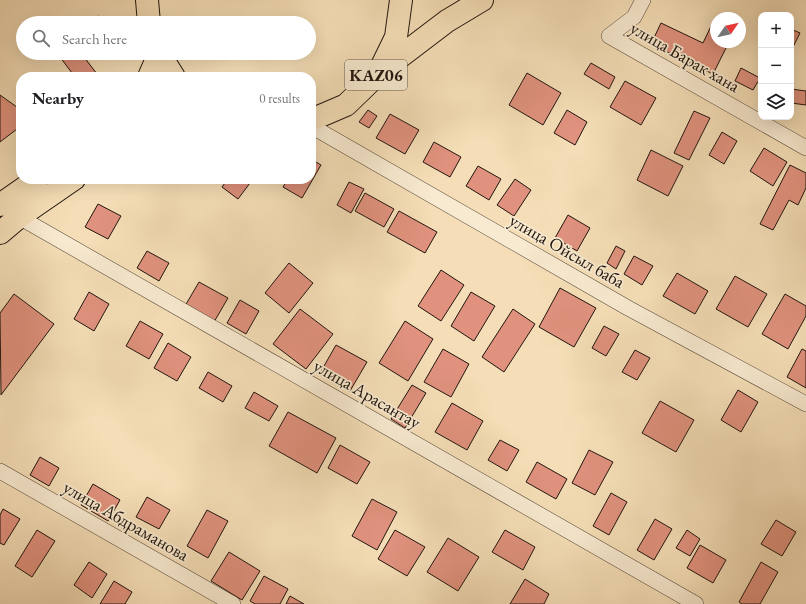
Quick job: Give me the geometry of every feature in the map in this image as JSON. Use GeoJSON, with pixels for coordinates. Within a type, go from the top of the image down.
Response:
{"type":"FeatureCollection","features":[{"type":"Feature","properties":{"kind":"highway"},"geometry":{"type":"LineString","coordinates":[[146,0],[148,16]]}},
{"type":"Feature","properties":{"kind":"highway","name":"KАZ06"},"geometry":{"type":"LineString","coordinates":[[378,74],[396,37],[401,0]]}},
{"type":"Feature","properties":{"kind":"highway","name":"KАZ06"},"geometry":{"type":"LineString","coordinates":[[316,118],[346,104],[378,74],[447,21],[482,0]]}},
{"type":"Feature","properties":{"kind":"highway"},"geometry":{"type":"LineString","coordinates":[[151,72],[156,60]]}},
{"type":"Feature","properties":{"kind":"highway"},"geometry":{"type":"LineString","coordinates":[[163,60],[171,72]]}},
{"type":"Feature","properties":{"kind":"highway"},"geometry":{"type":"LineString","coordinates":[[0,205],[30,184]]}},
{"type":"Feature","properties":{"kind":"highway"},"geometry":{"type":"LineString","coordinates":[[0,233],[19,217],[67,184]]}},
{"type":"Feature","properties":{"kind":"street","name":"улица Барак хана"},"geometry":{"type":"LineString","coordinates":[[643,0],[634,17],[609,36],[806,148]]}},
{"type":"Feature","properties":{"kind":"street","name":"улица Ойсыл баба"},"geometry":{"type":"LineString","coordinates":[[316,129],[628,308],[806,404]]}},
{"type":"Feature","properties":{"kind":"street","name":"улица Арасантау"},"geometry":{"type":"LineString","coordinates":[[19,217],[696,604]]}},
{"type":"Feature","properties":{"kind":"street","name":"улица Абдраманова"},"geometry":{"type":"LineString","coordinates":[[0,471],[233,604]]}},
{"type":"Feature","properties":{"kind":"building"},"geometry":{"type":"Polygon","coordinates":[[[661,23],[703,43],[710,28],[710,48],[726,48],[713,74],[651,44],[661,23]]]}},
{"type":"Feature","properties":{"kind":"building"},"geometry":{"type":"Polygon","coordinates":[[[794,30],[800,33],[794,45],[794,30]]]}},
{"type":"Feature","properties":{"kind":"building"},"geometry":{"type":"Polygon","coordinates":[[[62,60],[86,60],[95,72],[71,72],[62,60]]]}},
{"type":"Feature","properties":{"kind":"building"},"geometry":{"type":"Polygon","coordinates":[[[591,63],[615,77],[609,89],[584,74],[591,63]]]}},
{"type":"Feature","properties":{"kind":"building"},"geometry":{"type":"Polygon","coordinates":[[[741,68],[758,77],[758,81],[753,90],[735,81],[741,68]]]}},
{"type":"Feature","properties":{"kind":"building"},"geometry":{"type":"Polygon","coordinates":[[[527,73],[561,93],[543,125],[509,105],[527,73]]]}},
{"type":"Feature","properties":{"kind":"building"},"geometry":{"type":"Polygon","coordinates":[[[625,81],[656,98],[641,125],[610,107],[625,81]]]}},
{"type":"Feature","properties":{"kind":"building"},"geometry":{"type":"Polygon","coordinates":[[[794,89],[806,91],[806,105],[794,103],[794,89]]]}},
{"type":"Feature","properties":{"kind":"building"},"geometry":{"type":"Polygon","coordinates":[[[0,95],[16,106],[16,130],[0,142],[0,95]]]}},
{"type":"Feature","properties":{"kind":"building"},"geometry":{"type":"Polygon","coordinates":[[[368,110],[377,116],[369,128],[359,122],[368,110]]]}},
{"type":"Feature","properties":{"kind":"building"},"geometry":{"type":"Polygon","coordinates":[[[567,110],[587,122],[575,145],[554,133],[567,110]]]}},
{"type":"Feature","properties":{"kind":"building"},"geometry":{"type":"Polygon","coordinates":[[[694,111],[710,118],[689,160],[674,153],[694,111]]]}},
{"type":"Feature","properties":{"kind":"building"},"geometry":{"type":"Polygon","coordinates":[[[390,114],[419,130],[405,154],[376,138],[390,114]]]}},
{"type":"Feature","properties":{"kind":"building"},"geometry":{"type":"Polygon","coordinates":[[[722,132],[737,141],[724,164],[709,155],[722,132]]]}},
{"type":"Feature","properties":{"kind":"building"},"geometry":{"type":"Polygon","coordinates":[[[434,142],[461,157],[450,177],[423,162],[434,142]]]}},
{"type":"Feature","properties":{"kind":"building"},"geometry":{"type":"Polygon","coordinates":[[[764,148],[787,162],[773,186],[750,171],[764,148]]]}},
{"type":"Feature","properties":{"kind":"building"},"geometry":{"type":"Polygon","coordinates":[[[651,150],[683,166],[668,196],[637,180],[651,150]]]}},
{"type":"Feature","properties":{"kind":"building"},"geometry":{"type":"Polygon","coordinates":[[[316,162],[321,165],[316,174],[316,162]]]}},
{"type":"Feature","properties":{"kind":"building"},"geometry":{"type":"Polygon","coordinates":[[[790,165],[806,173],[806,188],[798,205],[789,200],[773,230],[760,224],[790,165]]]}},
{"type":"Feature","properties":{"kind":"building"},"geometry":{"type":"Polygon","coordinates":[[[478,166],[501,179],[489,200],[466,186],[478,166]]]}},
{"type":"Feature","properties":{"kind":"building"},"geometry":{"type":"Polygon","coordinates":[[[515,179],[531,190],[514,216],[497,205],[515,179]]]}},
{"type":"Feature","properties":{"kind":"building"},"geometry":{"type":"Polygon","coordinates":[[[349,182],[364,189],[351,213],[337,205],[349,182]]]}},
{"type":"Feature","properties":{"kind":"building"},"geometry":{"type":"Polygon","coordinates":[[[224,184],[249,184],[238,199],[222,187],[224,184]]]}},
{"type":"Feature","properties":{"kind":"building"},"geometry":{"type":"Polygon","coordinates":[[[285,184],[310,184],[302,198],[283,187],[285,184]]]}},
{"type":"Feature","properties":{"kind":"building"},"geometry":{"type":"Polygon","coordinates":[[[365,193],[394,209],[384,227],[355,211],[365,193]]]}},
{"type":"Feature","properties":{"kind":"building"},"geometry":{"type":"Polygon","coordinates":[[[98,204],[121,216],[108,239],[85,227],[98,204]]]}},
{"type":"Feature","properties":{"kind":"building"},"geometry":{"type":"Polygon","coordinates":[[[399,211],[437,232],[425,253],[387,232],[399,211]]]}},
{"type":"Feature","properties":{"kind":"building"},"geometry":{"type":"Polygon","coordinates":[[[568,215],[590,228],[577,251],[555,238],[568,215]]]}},
{"type":"Feature","properties":{"kind":"building"},"geometry":{"type":"Polygon","coordinates":[[[616,246],[625,251],[616,269],[607,263],[616,246]]]}},
{"type":"Feature","properties":{"kind":"building"},"geometry":{"type":"Polygon","coordinates":[[[147,251],[169,263],[159,281],[137,268],[147,251]]]}},
{"type":"Feature","properties":{"kind":"building"},"geometry":{"type":"Polygon","coordinates":[[[634,256],[653,266],[642,285],[624,274],[634,256]]]}},
{"type":"Feature","properties":{"kind":"building"},"geometry":{"type":"Polygon","coordinates":[[[289,263],[313,283],[289,313],[265,293],[289,263]]]}},
{"type":"Feature","properties":{"kind":"building"},"geometry":{"type":"Polygon","coordinates":[[[441,270],[464,285],[441,321],[418,306],[441,270]]]}},
{"type":"Feature","properties":{"kind":"building"},"geometry":{"type":"Polygon","coordinates":[[[677,273],[708,291],[695,314],[663,296],[677,273]]]}},
{"type":"Feature","properties":{"kind":"building"},"geometry":{"type":"Polygon","coordinates":[[[735,276],[767,294],[748,327],[716,309],[735,276]]]}},
{"type":"Feature","properties":{"kind":"building"},"geometry":{"type":"Polygon","coordinates":[[[199,282],[228,298],[214,322],[185,306],[199,282]]]}},
{"type":"Feature","properties":{"kind":"building"},"geometry":{"type":"Polygon","coordinates":[[[560,288],[596,308],[574,347],[539,327],[560,288]]]}},
{"type":"Feature","properties":{"kind":"building"},"geometry":{"type":"Polygon","coordinates":[[[89,292],[109,304],[94,331],[74,319],[89,292]]]}},
{"type":"Feature","properties":{"kind":"building"},"geometry":{"type":"Polygon","coordinates":[[[471,292],[495,306],[474,341],[451,326],[471,292]]]}},
{"type":"Feature","properties":{"kind":"building"},"geometry":{"type":"Polygon","coordinates":[[[14,294],[54,324],[1,395],[0,313],[14,294]]]}},
{"type":"Feature","properties":{"kind":"building"},"geometry":{"type":"Polygon","coordinates":[[[785,294],[806,306],[806,316],[788,349],[762,334],[785,294]]]}},
{"type":"Feature","properties":{"kind":"building"},"geometry":{"type":"Polygon","coordinates":[[[240,300],[259,311],[246,334],[227,323],[240,300]]]}},
{"type":"Feature","properties":{"kind":"building"},"geometry":{"type":"Polygon","coordinates":[[[300,309],[333,334],[306,369],[273,344],[300,309]]]}},
{"type":"Feature","properties":{"kind":"building"},"geometry":{"type":"Polygon","coordinates":[[[513,309],[535,324],[504,372],[482,357],[513,309]]]}},
{"type":"Feature","properties":{"kind":"building"},"geometry":{"type":"Polygon","coordinates":[[[140,321],[163,334],[149,359],[126,346],[140,321]]]}},
{"type":"Feature","properties":{"kind":"building"},"geometry":{"type":"Polygon","coordinates":[[[405,321],[433,339],[408,381],[379,363],[405,321]]]}},
{"type":"Feature","properties":{"kind":"building"},"geometry":{"type":"Polygon","coordinates":[[[604,326],[619,334],[606,356],[592,348],[604,326]]]}},
{"type":"Feature","properties":{"kind":"building"},"geometry":{"type":"Polygon","coordinates":[[[168,343],[191,357],[177,381],[154,368],[168,343]]]}},
{"type":"Feature","properties":{"kind":"building"},"geometry":{"type":"Polygon","coordinates":[[[336,345],[367,362],[350,391],[320,373],[336,345]]]}},
{"type":"Feature","properties":{"kind":"building"},"geometry":{"type":"Polygon","coordinates":[[[443,349],[469,364],[451,397],[424,382],[443,349]]]}},
{"type":"Feature","properties":{"kind":"building"},"geometry":{"type":"Polygon","coordinates":[[[802,349],[806,351],[806,388],[787,377],[802,349]]]}},
{"type":"Feature","properties":{"kind":"building"},"geometry":{"type":"Polygon","coordinates":[[[635,350],[650,358],[637,380],[622,372],[635,350]]]}},
{"type":"Feature","properties":{"kind":"building"},"geometry":{"type":"Polygon","coordinates":[[[208,372],[232,386],[223,402],[199,388],[208,372]]]}},
{"type":"Feature","properties":{"kind":"building"},"geometry":{"type":"Polygon","coordinates":[[[412,385],[426,393],[405,428],[391,419],[412,385]]]}},
{"type":"Feature","properties":{"kind":"building"},"geometry":{"type":"Polygon","coordinates":[[[738,390],[758,402],[741,432],[721,420],[738,390]]]}},
{"type":"Feature","properties":{"kind":"building"},"geometry":{"type":"Polygon","coordinates":[[[254,392],[278,406],[269,421],[245,408],[254,392]]]}},
{"type":"Feature","properties":{"kind":"building"},"geometry":{"type":"Polygon","coordinates":[[[660,401],[694,420],[676,452],[642,433],[660,401]]]}},
{"type":"Feature","properties":{"kind":"building"},"geometry":{"type":"Polygon","coordinates":[[[452,403],[483,421],[467,450],[435,432],[452,403]]]}},
{"type":"Feature","properties":{"kind":"building"},"geometry":{"type":"Polygon","coordinates":[[[288,412],[336,438],[317,473],[269,446],[288,412]]]}},
{"type":"Feature","properties":{"kind":"building"},"geometry":{"type":"Polygon","coordinates":[[[500,440],[519,450],[507,471],[488,460],[500,440]]]}},
{"type":"Feature","properties":{"kind":"building"},"geometry":{"type":"Polygon","coordinates":[[[340,445],[370,462],[357,484],[328,468],[340,445]]]}},
{"type":"Feature","properties":{"kind":"building"},"geometry":{"type":"Polygon","coordinates":[[[589,450],[613,462],[595,495],[572,483],[589,450]]]}},
{"type":"Feature","properties":{"kind":"building"},"geometry":{"type":"Polygon","coordinates":[[[40,457],[59,468],[49,486],[30,475],[40,457]]]}},
{"type":"Feature","properties":{"kind":"building"},"geometry":{"type":"Polygon","coordinates":[[[537,462],[567,479],[556,499],[526,482],[537,462]]]}},
{"type":"Feature","properties":{"kind":"building"},"geometry":{"type":"Polygon","coordinates":[[[93,484],[120,500],[108,521],[81,505],[93,484]]]}},
{"type":"Feature","properties":{"kind":"building"},"geometry":{"type":"Polygon","coordinates":[[[611,493],[627,502],[609,535],[593,526],[611,493]]]}},
{"type":"Feature","properties":{"kind":"building"},"geometry":{"type":"Polygon","coordinates":[[[147,497],[170,510],[159,529],[136,517],[147,497]]]}},
{"type":"Feature","properties":{"kind":"building"},"geometry":{"type":"Polygon","coordinates":[[[372,499],[397,512],[377,550],[352,536],[372,499]]]}},
{"type":"Feature","properties":{"kind":"building"},"geometry":{"type":"Polygon","coordinates":[[[3,509],[20,519],[4,545],[0,543],[0,515],[3,509]]]}},
{"type":"Feature","properties":{"kind":"building"},"geometry":{"type":"Polygon","coordinates":[[[207,510],[228,521],[208,558],[187,546],[207,510]]]}},
{"type":"Feature","properties":{"kind":"building"},"geometry":{"type":"Polygon","coordinates":[[[655,519],[672,529],[654,560],[637,550],[655,519]]]}},
{"type":"Feature","properties":{"kind":"building"},"geometry":{"type":"Polygon","coordinates":[[[776,520],[796,532],[782,556],[761,544],[776,520]]]}},
{"type":"Feature","properties":{"kind":"building"},"geometry":{"type":"Polygon","coordinates":[[[37,530],[55,541],[32,577],[15,566],[37,530]]]}},
{"type":"Feature","properties":{"kind":"building"},"geometry":{"type":"Polygon","coordinates":[[[395,530],[425,547],[407,576],[378,559],[395,530]]]}},
{"type":"Feature","properties":{"kind":"building"},"geometry":{"type":"Polygon","coordinates":[[[505,530],[535,547],[523,570],[492,552],[505,530]]]}},
{"type":"Feature","properties":{"kind":"building"},"geometry":{"type":"Polygon","coordinates":[[[687,530],[700,539],[690,556],[676,548],[687,530]]]}},
{"type":"Feature","properties":{"kind":"building"},"geometry":{"type":"Polygon","coordinates":[[[448,538],[479,557],[458,591],[427,572],[448,538]]]}},
{"type":"Feature","properties":{"kind":"building"},"geometry":{"type":"Polygon","coordinates":[[[700,545],[726,560],[713,583],[687,568],[700,545]]]}},
{"type":"Feature","properties":{"kind":"building"},"geometry":{"type":"Polygon","coordinates":[[[229,552],[260,571],[242,600],[211,581],[229,552]]]}},
{"type":"Feature","properties":{"kind":"building"},"geometry":{"type":"Polygon","coordinates":[[[89,562],[107,574],[92,598],[74,585],[89,562]]]}},
{"type":"Feature","properties":{"kind":"building"},"geometry":{"type":"Polygon","coordinates":[[[761,562],[778,572],[760,604],[742,604],[739,602],[761,562]]]}},
{"type":"Feature","properties":{"kind":"building"},"geometry":{"type":"Polygon","coordinates":[[[264,576],[288,589],[280,604],[255,604],[250,601],[264,576]]]}},
{"type":"Feature","properties":{"kind":"building"},"geometry":{"type":"Polygon","coordinates":[[[525,579],[549,594],[544,604],[510,604],[525,579]]]}},
{"type":"Feature","properties":{"kind":"building"},"geometry":{"type":"Polygon","coordinates":[[[114,581],[132,592],[125,604],[100,604],[114,581]]]}},
{"type":"Feature","properties":{"kind":"building"},"geometry":{"type":"Polygon","coordinates":[[[290,596],[304,604],[286,604],[290,596]]]}}]}
